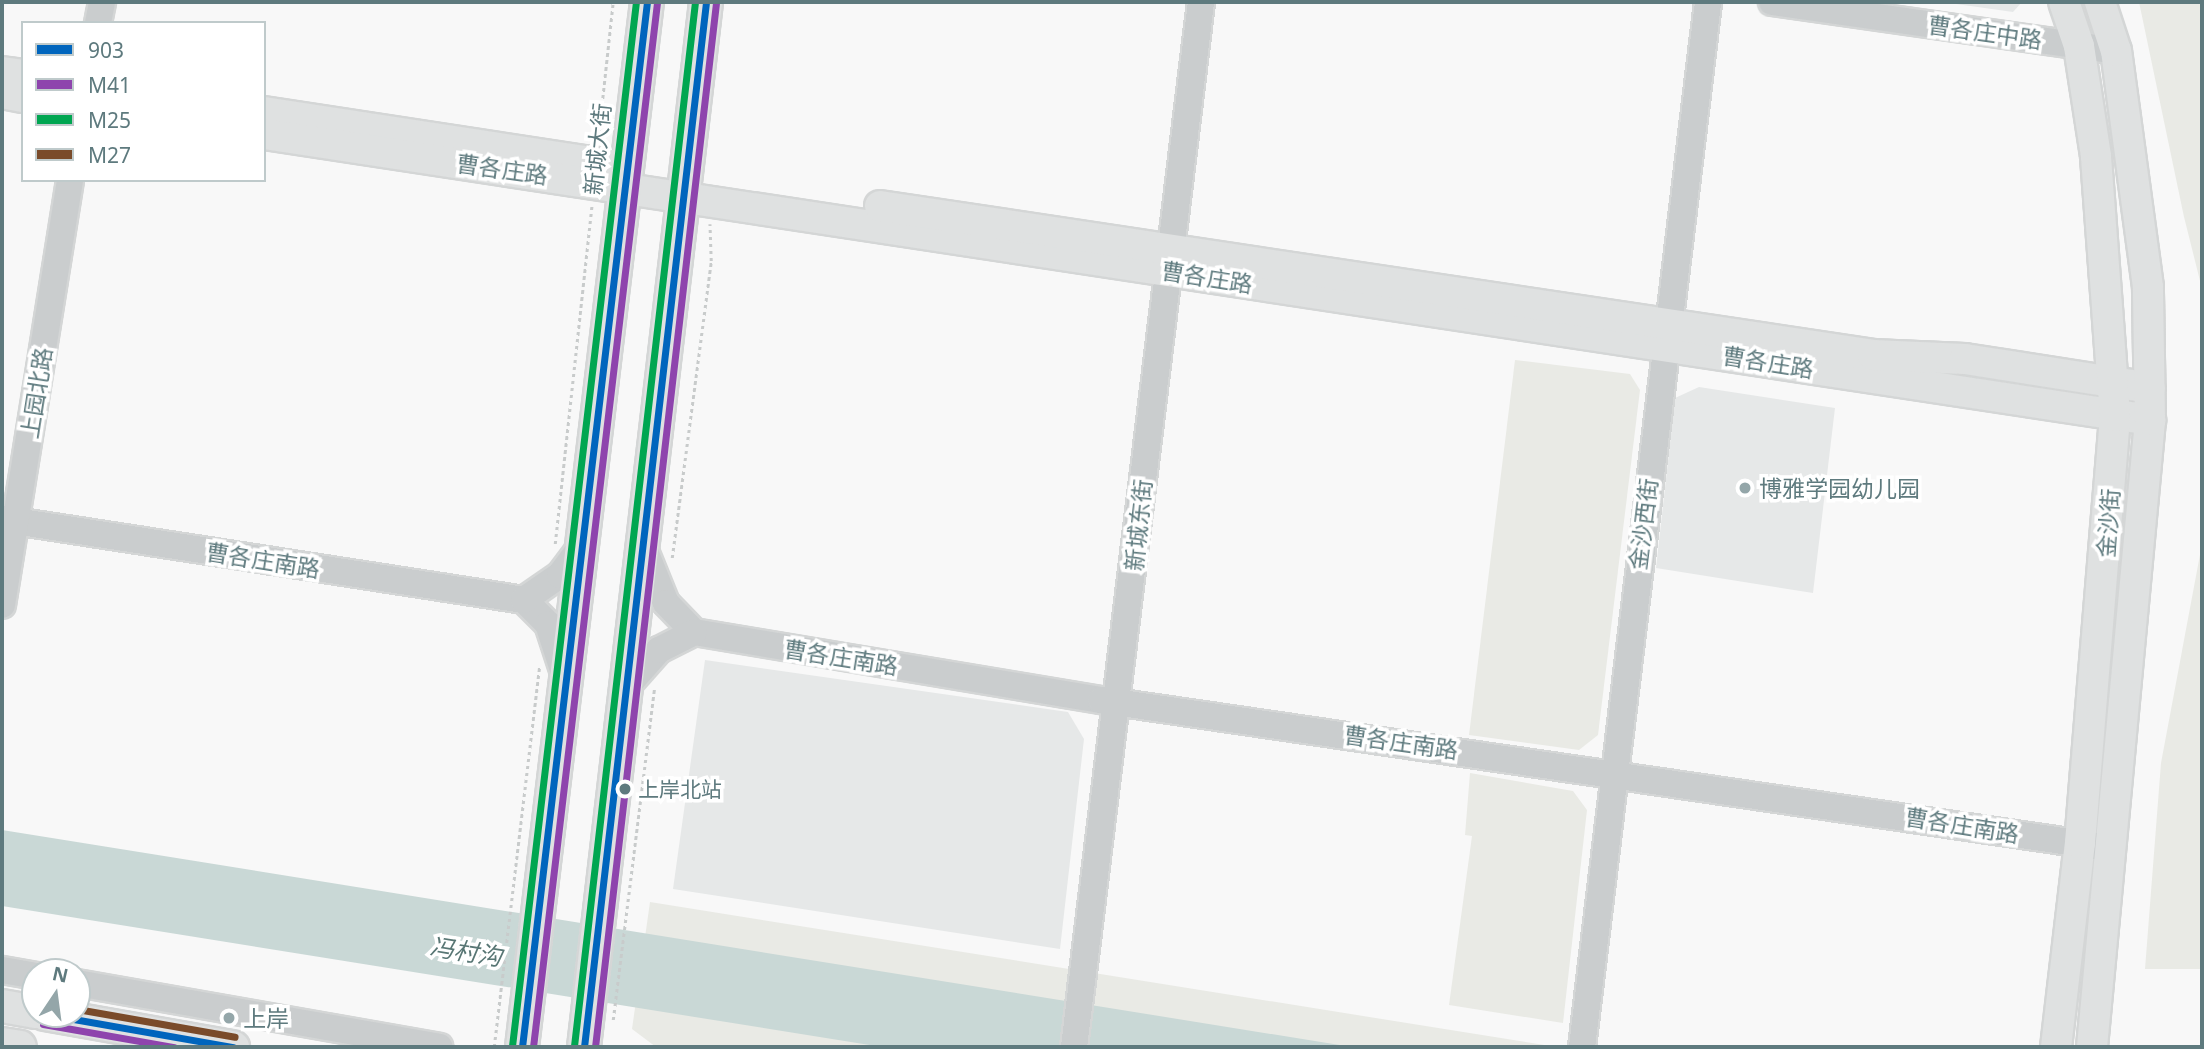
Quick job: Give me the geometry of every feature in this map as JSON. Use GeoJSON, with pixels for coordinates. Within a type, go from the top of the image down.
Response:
{"type":"FeatureCollection","features":[{"type":"Feature","properties":{"kind":"main road","name":"新城大街"},"geometry":{"type":"LineString","coordinates":[[514,1030],[525,895],[567,682],[647,2]]}},
{"type":"Feature","properties":{"kind":"main road"},"geometry":{"type":"LineString","coordinates":[[594,1035],[613,910],[626,687],[642,545],[692,191],[706,2]]}},
{"type":"Feature","properties":{"kind":"main road","name":"金沙街"},"geometry":{"type":"LineString","coordinates":[[2056,1047],[2080,843],[2115,416],[2099,183],[2080,46],[2064,2]]}},
{"type":"Feature","properties":{"kind":"main road","name":"金沙街"},"geometry":{"type":"LineString","coordinates":[[2092,1047],[2150,420],[2148,286],[2116,51],[2100,2]]}},
{"type":"Feature","properties":{"kind":"main road"},"geometry":{"type":"LineString","coordinates":[[2,72],[21,75]]}},
{"type":"Feature","properties":{"kind":"main road"},"geometry":{"type":"LineString","coordinates":[[2,93],[21,97]]}},
{"type":"Feature","properties":{"kind":"main road","name":"曹各庄路"},"geometry":{"type":"LineString","coordinates":[[266,112],[594,173]]}},
{"type":"Feature","properties":{"kind":"main road","name":"曹各庄路"},"geometry":{"type":"LineString","coordinates":[[266,134],[625,177],[692,191],[1666,335],[2115,416],[2150,420]]}},
{"type":"Feature","properties":{"kind":"main road","name":"曹各庄路"},"geometry":{"type":"LineString","coordinates":[[1666,335],[2150,388]]}},
{"type":"Feature","properties":{"kind":"main road"},"geometry":{"type":"LineString","coordinates":[[2,1006],[21,1009]]}},
{"type":"Feature","properties":{"kind":"main road"},"geometry":{"type":"LineString","coordinates":[[91,1022],[233,1047]]}},
{"type":"Feature","properties":{"kind":"main road"},"geometry":{"type":"LineString","coordinates":[[2,1044],[20,1047]]}},
{"type":"Feature","properties":{"kind":"street"},"geometry":{"type":"LineString","coordinates":[[98,21],[102,2]]}},
{"type":"Feature","properties":{"kind":"street","name":"新城东街"},"geometry":{"type":"LineString","coordinates":[[1074,1047],[1119,702],[1167,260],[1201,2]]}},
{"type":"Feature","properties":{"kind":"street","name":"金沙西街"},"geometry":{"type":"LineString","coordinates":[[1582,1047],[1613,772],[1708,2]]}},
{"type":"Feature","properties":{"kind":"street","name":"曹各庄中路"},"geometry":{"type":"LineString","coordinates":[[1772,2],[2116,51]]}},
{"type":"Feature","properties":{"kind":"street","name":"上园北路"},"geometry":{"type":"LineString","coordinates":[[2,605],[8,520],[70,182]]}},
{"type":"Feature","properties":{"kind":"street","name":"曹各庄南路"},"geometry":{"type":"LineString","coordinates":[[8,520],[524,600]]}},
{"type":"Feature","properties":{"kind":"street"},"geometry":{"type":"LineString","coordinates":[[567,682],[548,624],[524,600],[550,584],[583,544]]}},
{"type":"Feature","properties":{"kind":"street"},"geometry":{"type":"LineString","coordinates":[[626,687],[659,650],[694,632],[666,603],[642,545]]}},
{"type":"Feature","properties":{"kind":"street","name":"曹各庄南路"},"geometry":{"type":"LineString","coordinates":[[694,632],[1119,702],[1613,772],[2109,848]]}},
{"type":"Feature","properties":{"kind":"street"},"geometry":{"type":"LineString","coordinates":[[2,970],[21,973]]}},
{"type":"Feature","properties":{"kind":"street"},"geometry":{"type":"LineString","coordinates":[[91,985],[439,1047]]}},
{"type":"Feature","properties":{"kind":"path","name":"新城大街"},"geometry":{"type":"LineString","coordinates":[[550,584],[590,259],[594,173],[613,2]]}},
{"type":"Feature","properties":{"kind":"path"},"geometry":{"type":"LineString","coordinates":[[671,562],[711,261],[692,191]]}},
{"type":"Feature","properties":{"kind":"path"},"geometry":{"type":"LineString","coordinates":[[594,1035],[659,650]]}},
{"type":"Feature","properties":{"kind":"path"},"geometry":{"type":"LineString","coordinates":[[494,1047],[514,1030],[540,662]]}},
{"type":"Feature","properties":{"kind":"shaded area"},"geometry":{"type":"Polygon","coordinates":[[[1942,2],[2022,2],[2013,12],[1942,2]]]}},
{"type":"Feature","properties":{"kind":"shaded area"},"geometry":{"type":"Polygon","coordinates":[[[2139,2],[2202,2],[2202,289],[2184,217],[2139,2]]]}},
{"type":"Feature","properties":{"kind":"shaded area"},"geometry":{"type":"Polygon","coordinates":[[[1515,360],[1630,374],[1640,390],[1598,735],[1579,750],[1469,735],[1515,360]]]}},
{"type":"Feature","properties":{"kind":"shaded area","name":"博雅学园幼儿园"},"geometry":{"type":"Polygon","coordinates":[[[1699,387],[1835,408],[1813,593],[1656,568],[1675,398],[1699,387]]]}},
{"type":"Feature","properties":{"kind":"shaded area"},"geometry":{"type":"Polygon","coordinates":[[[2202,544],[2202,969],[2145,969],[2161,763],[2202,544]]]}},
{"type":"Feature","properties":{"kind":"shaded area"},"geometry":{"type":"Polygon","coordinates":[[[705,660],[1068,712],[1084,739],[1060,949],[673,889],[705,660]]]}},
{"type":"Feature","properties":{"kind":"shaded area"},"geometry":{"type":"Polygon","coordinates":[[[1470,773],[1573,791],[1587,810],[1563,1023],[1449,1005],[1472,836],[1465,835],[1470,773]]]}},
{"type":"Feature","properties":{"kind":"shaded area"},"geometry":{"type":"Polygon","coordinates":[[[650,902],[1557,1047],[656,1047],[632,1029],[650,902]]]}},
{"type":"Feature","properties":{"kind":"water","name":"冯村沟"},"geometry":{"type":"Polygon","coordinates":[[[2,830],[1352,1047],[882,1047],[2,906],[2,830]]]}},
{"type":"Feature","properties":{"kind":"transit line","name":"M25"},"geometry":{"type":"LineString","coordinates":[[512,1046],[636,2]]}},
{"type":"Feature","properties":{"kind":"transit line","name":"903"},"geometry":{"type":"LineString","coordinates":[[522,1047],[647,2]]}},
{"type":"Feature","properties":{"kind":"transit line","name":"M25"},"geometry":{"type":"LineString","coordinates":[[574,1046],[695,2]]}},
{"type":"Feature","properties":{"kind":"transit line","name":"903"},"geometry":{"type":"LineString","coordinates":[[584,1047],[706,2]]}},
{"type":"Feature","properties":{"kind":"transit line","name":"M41"},"geometry":{"type":"LineString","coordinates":[[533,1047],[657,3]]}},
{"type":"Feature","properties":{"kind":"transit line","name":"M41"},"geometry":{"type":"LineString","coordinates":[[595,1047],[716,3]]}},
{"type":"Feature","properties":{"kind":"transit line","name":"M27"},"geometry":{"type":"LineString","coordinates":[[91,1011],[235,1037]]}},
{"type":"Feature","properties":{"kind":"transit line","name":"903"},"geometry":{"type":"LineString","coordinates":[[91,1022],[233,1047]]}},
{"type":"Feature","properties":{"kind":"transit line","name":"M41"},"geometry":{"type":"LineString","coordinates":[[66,1028],[174,1047]]}},
{"type":"Feature","properties":{"kind":"place","name":"博雅学园幼儿园"},"geometry":{"type":"Point","coordinates":[1745,488]}},
{"type":"Feature","properties":{"kind":"place","name":"上岸北站"},"geometry":{"type":"Point","coordinates":[625,789]}},
{"type":"Feature","properties":{"kind":"place","name":"上岸"},"geometry":{"type":"Point","coordinates":[229,1018]}}]}
